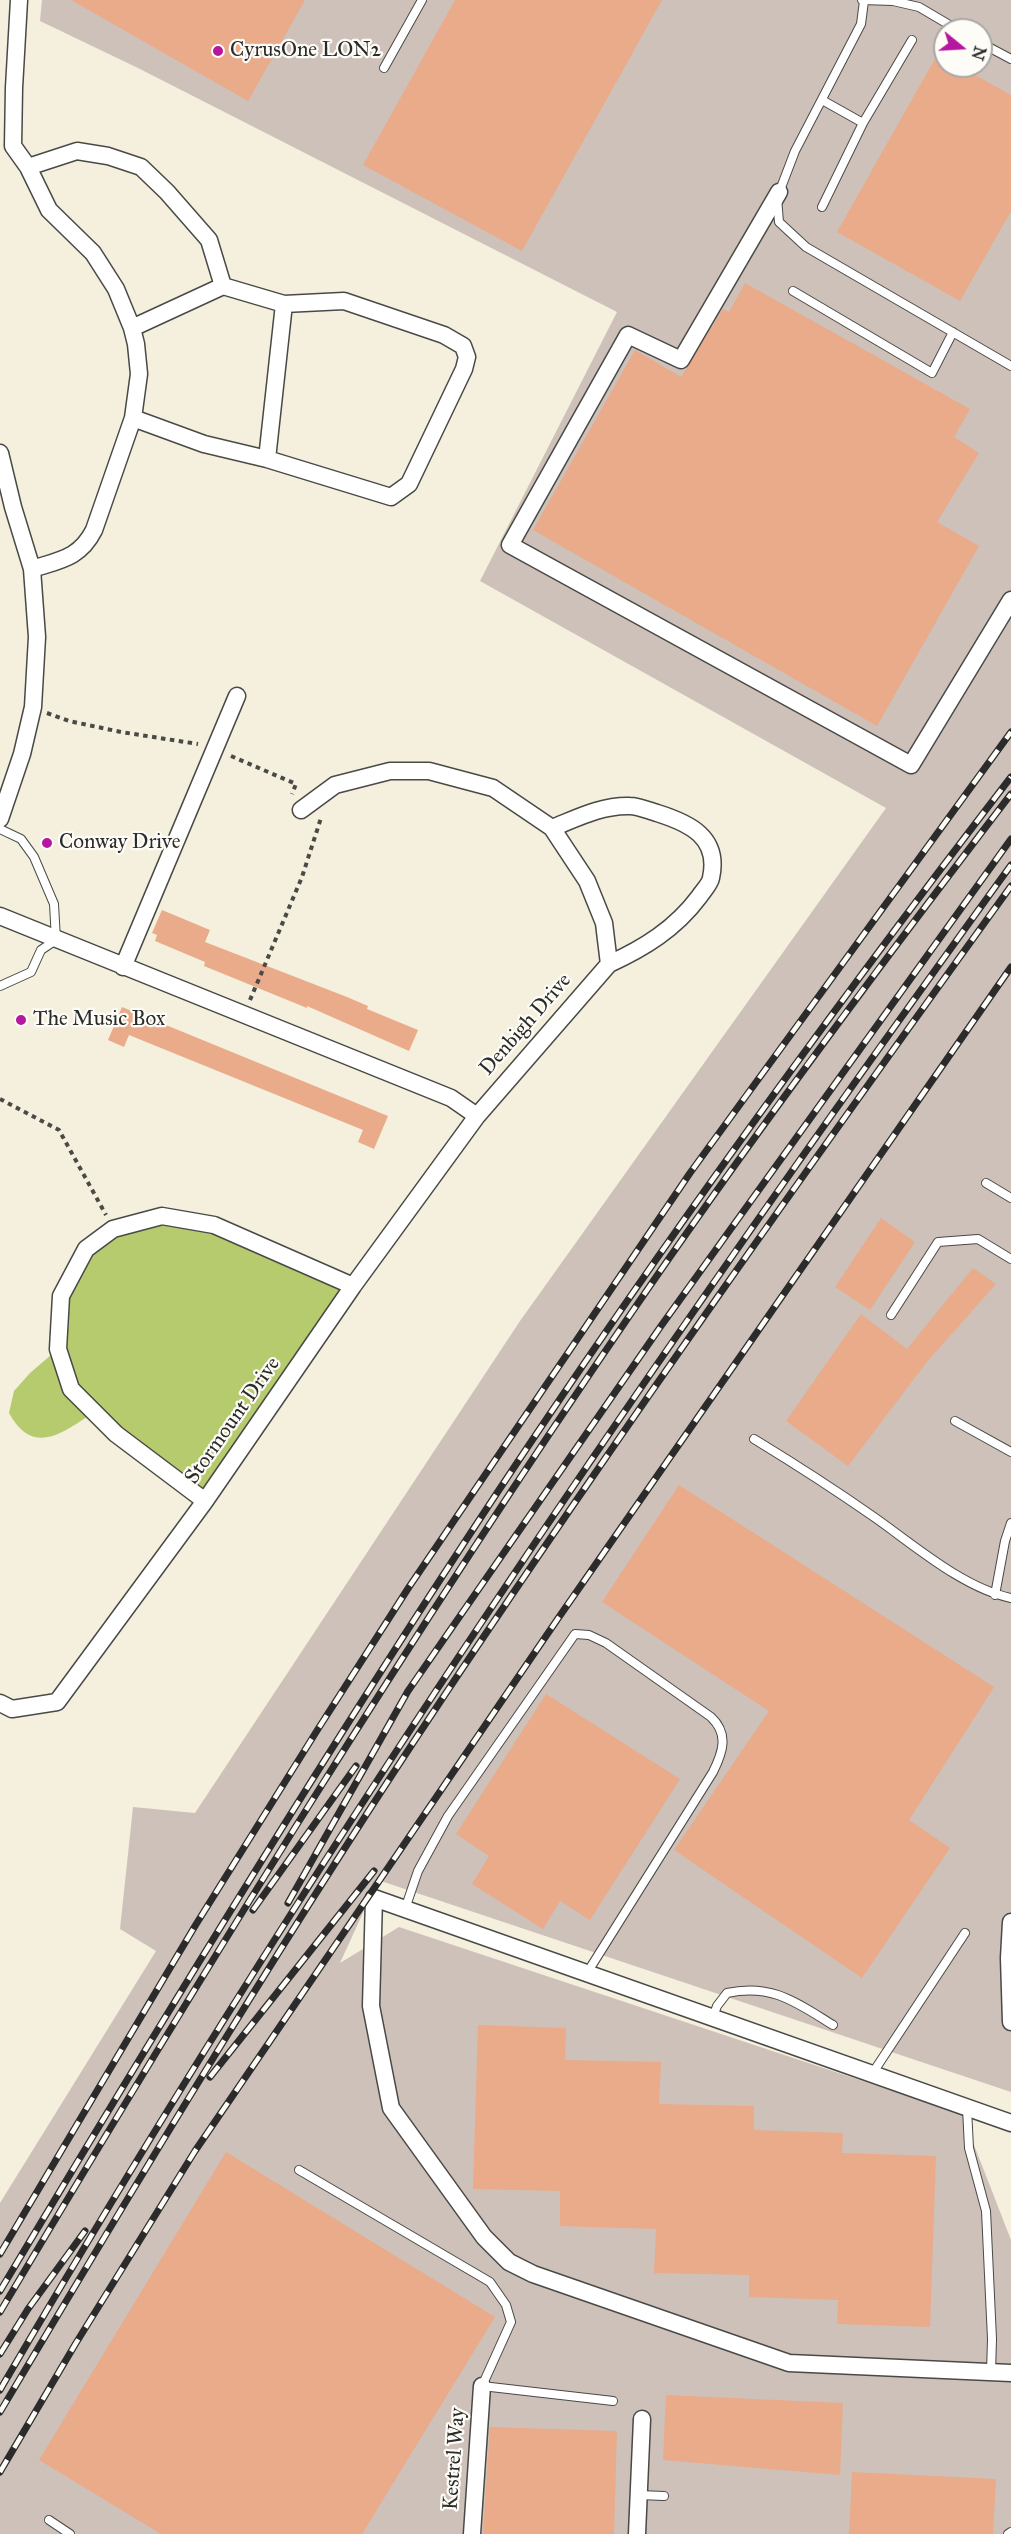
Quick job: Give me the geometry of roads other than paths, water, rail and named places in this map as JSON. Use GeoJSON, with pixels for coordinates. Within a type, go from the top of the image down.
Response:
{"type":"FeatureCollection","features":[{"type":"Feature","properties":{"kind":"street"},"geometry":{"type":"LineString","coordinates":[[19,0],[13,146],[28,167],[49,210],[93,253],[116,289],[134,336],[139,374],[133,418],[87,545],[72,556],[32,569]]}},
{"type":"Feature","properties":{"kind":"street"},"geometry":{"type":"LineString","coordinates":[[28,167],[77,150],[108,156],[141,168],[167,192],[209,240],[223,286]]}},
{"type":"Feature","properties":{"kind":"street"},"geometry":{"type":"LineString","coordinates":[[779,192],[681,360],[628,335],[510,545],[911,765],[1011,600]]}},
{"type":"Feature","properties":{"kind":"street"},"geometry":{"type":"LineString","coordinates":[[133,418],[204,444],[267,459],[391,496],[409,484],[464,369],[467,357],[463,346],[444,335],[344,301],[284,304],[223,286],[134,336]]}},
{"type":"Feature","properties":{"kind":"street"},"geometry":{"type":"LineString","coordinates":[[267,459],[284,304]]}},
{"type":"Feature","properties":{"kind":"street"},"geometry":{"type":"LineString","coordinates":[[0,453],[4,487],[32,569],[38,637],[33,707],[22,754],[3,801],[0,819]]}},
{"type":"Feature","properties":{"kind":"street"},"geometry":{"type":"LineString","coordinates":[[123,967],[237,696]]}},
{"type":"Feature","properties":{"kind":"street"},"geometry":{"type":"LineString","coordinates":[[302,810],[335,785],[390,771],[429,771],[493,788],[552,828],[587,881],[604,923],[609,964]]}},
{"type":"Feature","properties":{"kind":"street","name":"Denbigh Drive"},"geometry":{"type":"LineString","coordinates":[[477,1116],[609,964],[639,951],[669,930],[690,909],[711,879],[711,854],[703,836],[684,822],[632,806],[597,810],[552,828]]}},
{"type":"Feature","properties":{"kind":"street"},"geometry":{"type":"LineString","coordinates":[[0,916],[451,1098],[477,1116]]}},
{"type":"Feature","properties":{"kind":"street","name":"Stormount Drive"},"geometry":{"type":"LineString","coordinates":[[0,1703],[12,1709],[57,1702],[205,1502],[353,1286],[477,1116]]}},
{"type":"Feature","properties":{"kind":"street"},"geometry":{"type":"LineString","coordinates":[[205,1502],[116,1434],[71,1389],[58,1349],[61,1296],[86,1250],[113,1229],[162,1216],[214,1226],[353,1286]]}},
{"type":"Feature","properties":{"kind":"street"},"geometry":{"type":"LineString","coordinates":[[1011,2123],[374,1898],[371,2006],[391,2108],[484,2237],[509,2262],[533,2274],[789,2363],[1011,2373]]}},
{"type":"Feature","properties":{"kind":"street"},"geometry":{"type":"LineString","coordinates":[[1011,1922],[1011,2022]]}},
{"type":"Feature","properties":{"kind":"street","name":"Kestrel Way"},"geometry":{"type":"LineString","coordinates":[[472,2534],[482,2386]]}},
{"type":"Feature","properties":{"kind":"street"},"geometry":{"type":"LineString","coordinates":[[637,2534],[642,2419]]}},
{"type":"Feature","properties":{"kind":"lane"},"geometry":{"type":"LineString","coordinates":[[384,69],[422,0]]}},
{"type":"Feature","properties":{"kind":"lane"},"geometry":{"type":"LineString","coordinates":[[938,18],[919,7],[893,1],[863,0],[861,24],[795,151],[779,192],[777,198],[779,222],[806,247],[1011,366]]}},
{"type":"Feature","properties":{"kind":"lane"},"geometry":{"type":"LineString","coordinates":[[822,207],[863,123],[912,40]]}},
{"type":"Feature","properties":{"kind":"lane"},"geometry":{"type":"LineString","coordinates":[[993,49],[1011,58]]}},
{"type":"Feature","properties":{"kind":"lane"},"geometry":{"type":"LineString","coordinates":[[822,100],[863,123]]}},
{"type":"Feature","properties":{"kind":"lane"},"geometry":{"type":"LineString","coordinates":[[793,291],[932,373],[953,332]]}},
{"type":"Feature","properties":{"kind":"lane"},"geometry":{"type":"LineString","coordinates":[[0,829],[21,839],[34,857],[54,904],[56,940],[41,950],[31,972],[0,986]]}},
{"type":"Feature","properties":{"kind":"lane"},"geometry":{"type":"LineString","coordinates":[[986,1183],[1011,1198]]}},
{"type":"Feature","properties":{"kind":"lane"},"geometry":{"type":"LineString","coordinates":[[891,1315],[938,1242],[978,1239],[1011,1259]]}},
{"type":"Feature","properties":{"kind":"lane"},"geometry":{"type":"LineString","coordinates":[[955,1421],[1011,1452]]}},
{"type":"Feature","properties":{"kind":"lane"},"geometry":{"type":"LineString","coordinates":[[754,1439],[818,1477],[956,1575],[995,1595],[1011,1598]]}},
{"type":"Feature","properties":{"kind":"lane"},"geometry":{"type":"LineString","coordinates":[[995,1595],[1005,1541],[1011,1523]]}},
{"type":"Feature","properties":{"kind":"lane"},"geometry":{"type":"LineString","coordinates":[[405,1909],[418,1871],[448,1816],[575,1634],[589,1635],[606,1642],[711,1717],[720,1725],[723,1748],[713,1772],[587,1973]]}},
{"type":"Feature","properties":{"kind":"lane"},"geometry":{"type":"LineString","coordinates":[[872,2074],[965,1933]]}},
{"type":"Feature","properties":{"kind":"lane"},"geometry":{"type":"LineString","coordinates":[[713,2017],[727,1993],[744,1989],[764,1990],[787,1997],[833,2025]]}},
{"type":"Feature","properties":{"kind":"lane"},"geometry":{"type":"LineString","coordinates":[[967,2108],[969,2148],[986,2211],[992,2339],[991,2372]]}},
{"type":"Feature","properties":{"kind":"lane"},"geometry":{"type":"LineString","coordinates":[[299,2170],[490,2282],[506,2305],[512,2322],[482,2386],[613,2401]]}},
{"type":"Feature","properties":{"kind":"lane"},"geometry":{"type":"LineString","coordinates":[[639,2495],[664,2496]]}},
{"type":"Feature","properties":{"kind":"lane"},"geometry":{"type":"LineString","coordinates":[[49,2520],[70,2534]]}},
{"type":"Feature","properties":{"kind":"railway"},"geometry":{"type":"LineString","coordinates":[[0,2254],[195,1926],[409,1587],[690,1173],[1011,732]]}},
{"type":"Feature","properties":{"kind":"railway"},"geometry":{"type":"LineString","coordinates":[[0,2291],[289,1817],[468,1537],[598,1343],[732,1152],[870,963],[1011,777]]}},
{"type":"Feature","properties":{"kind":"railway"},"geometry":{"type":"LineString","coordinates":[[0,2312],[308,1807],[549,1434],[771,1115],[1011,794]]}},
{"type":"Feature","properties":{"kind":"railway"},"geometry":{"type":"LineString","coordinates":[[288,1903],[408,1691],[661,1326],[1011,839]]}},
{"type":"Feature","properties":{"kind":"railway"},"geometry":{"type":"LineString","coordinates":[[0,2390],[117,2193],[237,1999],[360,1806],[486,1615],[745,1238],[1011,865]]}},
{"type":"Feature","properties":{"kind":"railway"},"geometry":{"type":"LineString","coordinates":[[0,2412],[274,1960],[446,1693],[584,1489],[725,1287],[1011,886]]}},
{"type":"Feature","properties":{"kind":"railway"},"geometry":{"type":"LineString","coordinates":[[0,2472],[76,2343],[195,2151],[559,1617],[1011,967]]}},
{"type":"Feature","properties":{"kind":"railway"},"geometry":{"type":"LineString","coordinates":[[253,1910],[356,1766]]}},
{"type":"Feature","properties":{"kind":"railway"},"geometry":{"type":"LineString","coordinates":[[210,2077],[374,1871]]}},
{"type":"Feature","properties":{"kind":"railway"},"geometry":{"type":"LineString","coordinates":[[0,2354],[28,2309],[85,2231]]}},
{"type":"Feature","properties":{"kind":"place","name":"CyrusOne LON2"},"geometry":{"type":"Point","coordinates":[218,51]}},
{"type":"Feature","properties":{"kind":"place","name":"Conway Drive"},"geometry":{"type":"Point","coordinates":[47,843]}},
{"type":"Feature","properties":{"kind":"place","name":"The Music Box"},"geometry":{"type":"Point","coordinates":[21,1020]}}]}
